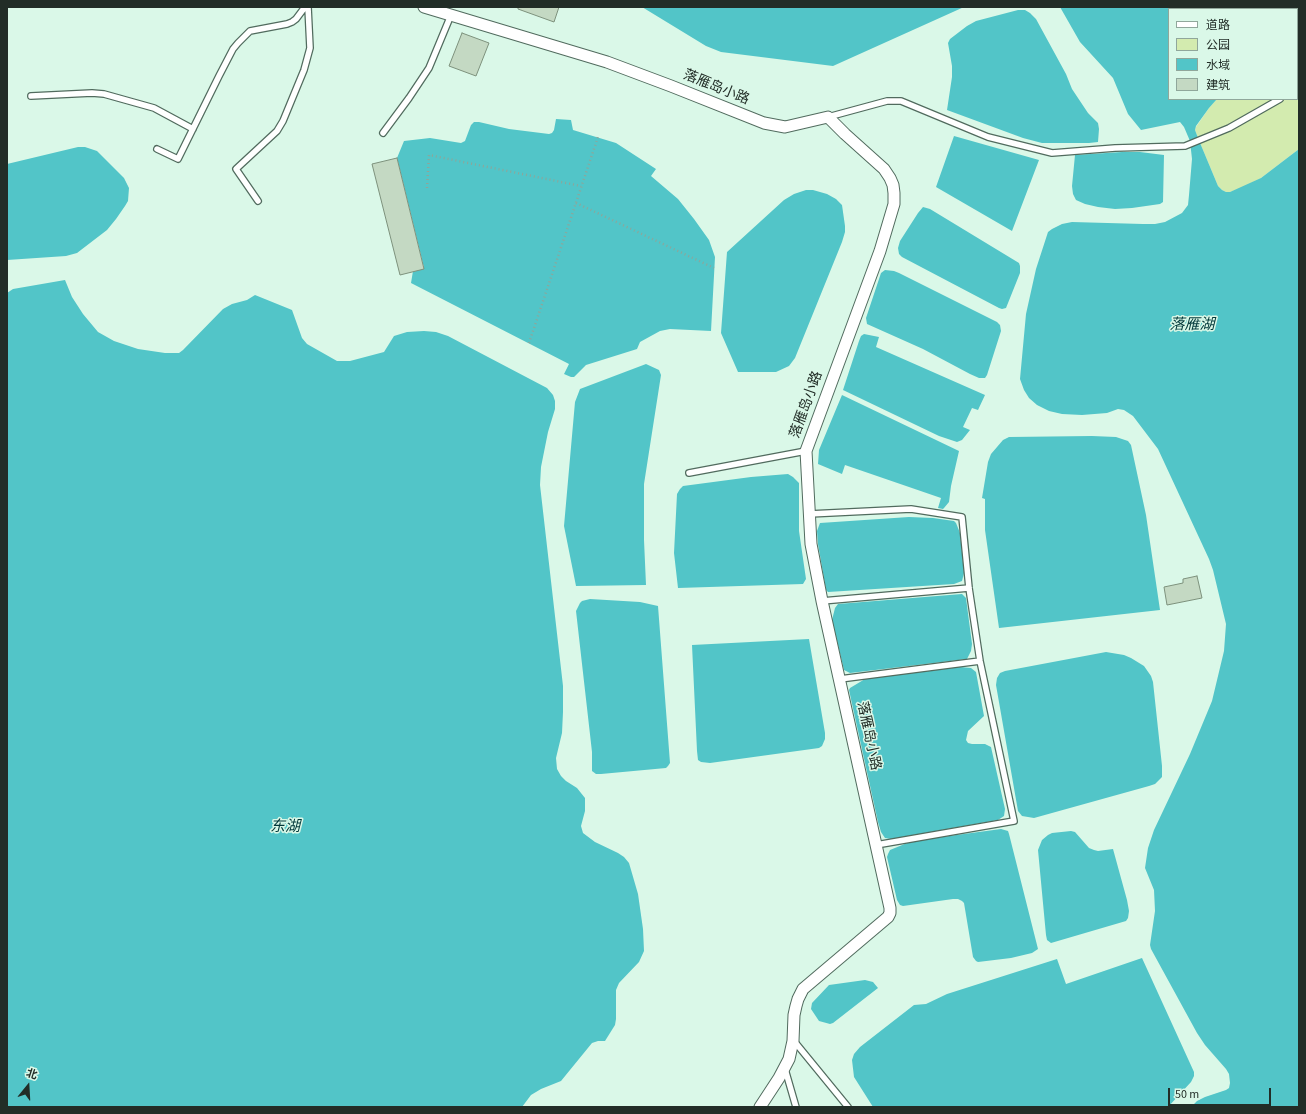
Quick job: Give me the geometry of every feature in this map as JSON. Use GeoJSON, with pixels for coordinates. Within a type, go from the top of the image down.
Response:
{"type":"FeatureCollection","features":[{"type":"Feature","properties":{"kind":"street","name":"落雁岛小路"},"geometry":{"type":"LineString","coordinates":[[424,7],[626,69],[764,123],[785,126],[828,117],[884,169],[890,178],[894,193],[894,204],[890,220],[806,451],[811,544],[890,913],[888,917],[803,989],[795,1010],[792,1053],[785,1069],[760,1107]]}},
{"type":"Feature","properties":{"kind":"lane"},"geometry":{"type":"LineString","coordinates":[[157,149],[178,159],[225,65],[238,43],[250,31],[292,22],[305,7]]}},
{"type":"Feature","properties":{"kind":"lane"},"geometry":{"type":"LineString","coordinates":[[258,201],[236,169],[277,131],[283,121],[301,80],[310,48],[308,7]]}},
{"type":"Feature","properties":{"kind":"lane"},"geometry":{"type":"LineString","coordinates":[[383,133],[410,98],[429,68],[451,15]]}},
{"type":"Feature","properties":{"kind":"lane"},"geometry":{"type":"LineString","coordinates":[[31,96],[92,93],[104,94],[154,108],[193,130]]}},
{"type":"Feature","properties":{"kind":"lane"},"geometry":{"type":"LineString","coordinates":[[828,117],[894,100],[910,104],[988,137],[1052,153],[1115,148],[1185,146],[1229,128],[1278,100]]}},
{"type":"Feature","properties":{"kind":"lane"},"geometry":{"type":"LineString","coordinates":[[689,473],[806,451]]}},
{"type":"Feature","properties":{"kind":"lane"},"geometry":{"type":"LineString","coordinates":[[809,514],[910,509],[962,517],[969,588],[980,661],[1014,822],[876,845]]}},
{"type":"Feature","properties":{"kind":"lane"},"geometry":{"type":"LineString","coordinates":[[822,601],[969,588]]}},
{"type":"Feature","properties":{"kind":"lane"},"geometry":{"type":"LineString","coordinates":[[840,679],[980,661]]}},
{"type":"Feature","properties":{"kind":"lane"},"geometry":{"type":"LineString","coordinates":[[793,1041],[848,1107]]}},
{"type":"Feature","properties":{"kind":"lane"},"geometry":{"type":"LineString","coordinates":[[785,1069],[796,1107]]}},
{"type":"Feature","properties":{"kind":"path"},"geometry":{"type":"LineString","coordinates":[[529,343],[598,138]]}},
{"type":"Feature","properties":{"kind":"path"},"geometry":{"type":"LineString","coordinates":[[427,188],[429,155],[581,186]]}},
{"type":"Feature","properties":{"kind":"path"},"geometry":{"type":"LineString","coordinates":[[576,203],[714,268]]}},
{"type":"Feature","properties":{"kind":"green space"},"geometry":{"type":"Polygon","coordinates":[[[1298,40],[1299,149],[1261,178],[1244,187],[1226,192],[1218,186],[1195,130],[1196,127],[1216,100],[1298,100],[1298,40]]]}},
{"type":"Feature","properties":{"kind":"water"},"geometry":{"type":"Polygon","coordinates":[[[642,7],[964,7],[833,66],[721,52],[706,46],[642,7]]]}},
{"type":"Feature","properties":{"kind":"water","name":"落雁湖"},"geometry":{"type":"Polygon","coordinates":[[[1060,7],[1299,7],[1298,40],[1298,8],[1168,8],[1168,100],[1216,100],[1196,126],[1195,130],[1218,186],[1226,192],[1230,192],[1261,178],[1299,149],[1299,1107],[1191,1107],[1197,1101],[1205,1097],[1229,1088],[1229,1074],[1197,1033],[1150,945],[1155,911],[1154,890],[1145,868],[1148,848],[1154,830],[1190,754],[1212,701],[1224,651],[1226,624],[1209,559],[1158,449],[1133,416],[1124,410],[1118,409],[1107,413],[1082,415],[1062,414],[1049,411],[1037,405],[1029,398],[1020,379],[1026,314],[1036,269],[1048,232],[1062,224],[1072,222],[1155,224],[1165,222],[1182,213],[1188,205],[1192,159],[1190,141],[1184,127],[1180,122],[1141,130],[1128,114],[1113,78],[1080,42],[1060,7]]]}},
{"type":"Feature","properties":{"kind":"water"},"geometry":{"type":"Polygon","coordinates":[[[1018,10],[1025,10],[1036,19],[1066,74],[1072,89],[1088,113],[1098,123],[1098,142],[1042,143],[1023,138],[947,110],[952,77],[952,66],[948,43],[950,39],[976,21],[1018,10]]]}},
{"type":"Feature","properties":{"kind":"water"},"geometry":{"type":"Polygon","coordinates":[[[556,119],[571,120],[573,130],[616,143],[656,169],[651,176],[678,199],[694,219],[709,240],[715,257],[711,331],[670,329],[660,331],[640,342],[637,349],[586,365],[574,377],[571,377],[564,374],[569,364],[411,283],[413,271],[424,268],[397,158],[404,141],[430,138],[461,143],[465,141],[471,125],[474,122],[509,129],[549,134],[554,130],[556,119]]]}},
{"type":"Feature","properties":{"kind":"water"},"geometry":{"type":"Polygon","coordinates":[[[954,136],[1039,160],[1012,231],[936,187],[954,136]]]}},
{"type":"Feature","properties":{"kind":"water"},"geometry":{"type":"Polygon","coordinates":[[[78,147],[85,147],[97,151],[124,178],[129,188],[128,201],[125,206],[107,230],[77,253],[66,256],[7,260],[7,164],[78,147]]]}},
{"type":"Feature","properties":{"kind":"water"},"geometry":{"type":"Polygon","coordinates":[[[1140,152],[1164,155],[1163,202],[1160,204],[1115,209],[1085,204],[1076,200],[1073,194],[1072,186],[1075,155],[1140,152]]]}},
{"type":"Feature","properties":{"kind":"water"},"geometry":{"type":"Polygon","coordinates":[[[806,190],[813,190],[827,194],[836,199],[842,205],[845,232],[842,242],[795,358],[789,366],[776,372],[738,372],[721,333],[727,252],[784,200],[794,194],[806,190]]]}},
{"type":"Feature","properties":{"kind":"water"},"geometry":{"type":"Polygon","coordinates":[[[923,207],[930,209],[1019,263],[1020,273],[1006,308],[999,308],[902,257],[899,254],[898,248],[900,241],[923,207]]]}},
{"type":"Feature","properties":{"kind":"water"},"geometry":{"type":"Polygon","coordinates":[[[885,270],[899,273],[997,322],[1000,325],[1001,331],[985,378],[979,378],[970,374],[923,349],[867,324],[866,318],[881,273],[885,270]]]}},
{"type":"Feature","properties":{"kind":"water","name":"东湖"},"geometry":{"type":"Polygon","coordinates":[[[65,280],[72,297],[83,314],[98,332],[114,341],[138,349],[165,353],[179,353],[223,309],[232,304],[247,300],[255,295],[292,310],[302,338],[307,344],[337,361],[350,361],[384,352],[394,336],[407,332],[436,332],[448,336],[547,388],[553,395],[555,409],[548,432],[541,467],[540,485],[563,686],[562,733],[556,758],[557,769],[561,776],[577,788],[585,798],[585,811],[581,826],[583,833],[595,842],[618,853],[629,863],[638,894],[643,929],[644,951],[639,962],[619,983],[616,990],[615,1025],[605,1041],[592,1043],[561,1081],[541,1089],[531,1095],[522,1107],[7,1107],[7,293],[13,289],[65,280]]]}},
{"type":"Feature","properties":{"kind":"water"},"geometry":{"type":"Polygon","coordinates":[[[864,334],[879,337],[876,347],[985,395],[978,410],[972,408],[963,427],[970,430],[962,440],[957,442],[939,436],[843,390],[859,341],[861,336],[864,334]]]}},
{"type":"Feature","properties":{"kind":"water"},"geometry":{"type":"Polygon","coordinates":[[[646,364],[659,370],[661,375],[644,484],[646,585],[576,586],[564,526],[575,402],[580,389],[646,364]]]}},
{"type":"Feature","properties":{"kind":"water"},"geometry":{"type":"Polygon","coordinates":[[[842,395],[959,451],[949,502],[943,509],[938,508],[941,498],[845,465],[842,474],[818,464],[819,450],[842,395]]]}},
{"type":"Feature","properties":{"kind":"water"},"geometry":{"type":"Polygon","coordinates":[[[1009,437],[1116,437],[1128,441],[1131,445],[1146,515],[1160,610],[999,628],[985,530],[985,499],[982,498],[988,462],[991,454],[1003,440],[1009,437]]]}},
{"type":"Feature","properties":{"kind":"water"},"geometry":{"type":"Polygon","coordinates":[[[788,474],[799,483],[799,531],[806,579],[803,584],[678,588],[674,553],[677,494],[680,489],[683,486],[751,477],[788,474]]]}},
{"type":"Feature","properties":{"kind":"water"},"geometry":{"type":"Polygon","coordinates":[[[909,517],[933,518],[954,521],[956,523],[960,533],[964,573],[962,581],[954,584],[828,592],[826,590],[818,544],[817,531],[820,523],[909,517]]]}},
{"type":"Feature","properties":{"kind":"water"},"geometry":{"type":"Polygon","coordinates":[[[962,594],[966,598],[972,644],[971,651],[967,659],[850,673],[844,670],[832,620],[835,608],[838,604],[962,594]]]}},
{"type":"Feature","properties":{"kind":"water"},"geometry":{"type":"Polygon","coordinates":[[[590,599],[640,602],[658,606],[670,763],[666,768],[601,774],[596,774],[592,771],[592,752],[576,611],[582,601],[590,599]]]}},
{"type":"Feature","properties":{"kind":"water"},"geometry":{"type":"Polygon","coordinates":[[[809,639],[825,733],[825,739],[822,746],[819,748],[710,763],[701,762],[698,760],[692,645],[809,639]]]}},
{"type":"Feature","properties":{"kind":"water"},"geometry":{"type":"Polygon","coordinates":[[[1106,652],[1124,655],[1131,658],[1144,666],[1151,676],[1153,682],[1162,777],[1155,784],[1149,786],[1034,818],[1022,816],[1018,811],[996,685],[997,678],[1000,673],[1005,671],[1106,652]]]}},
{"type":"Feature","properties":{"kind":"water"},"geometry":{"type":"Polygon","coordinates":[[[960,667],[971,668],[976,672],[984,716],[968,731],[966,740],[968,743],[985,744],[991,747],[1005,809],[1004,816],[998,820],[891,839],[885,838],[881,832],[878,822],[849,690],[865,679],[960,667]]]}},
{"type":"Feature","properties":{"kind":"water"},"geometry":{"type":"Polygon","coordinates":[[[1001,829],[1008,831],[1009,834],[1038,949],[1032,953],[1011,958],[978,962],[973,957],[964,903],[958,899],[953,899],[903,906],[900,905],[897,900],[887,857],[890,850],[912,841],[1001,829]]]}},
{"type":"Feature","properties":{"kind":"water"},"geometry":{"type":"Polygon","coordinates":[[[1075,832],[1089,848],[1098,851],[1113,849],[1127,900],[1129,911],[1128,918],[1126,921],[1051,943],[1047,940],[1046,935],[1038,850],[1042,840],[1048,835],[1052,833],[1075,832]]]}},
{"type":"Feature","properties":{"kind":"water"},"geometry":{"type":"Polygon","coordinates":[[[1142,958],[1194,1072],[1191,1082],[1168,1107],[873,1107],[854,1077],[852,1060],[854,1054],[860,1047],[914,1005],[926,1004],[947,994],[1057,959],[1066,984],[1142,958]]]}},
{"type":"Feature","properties":{"kind":"water"},"geometry":{"type":"Polygon","coordinates":[[[865,980],[873,982],[878,988],[833,1023],[830,1024],[819,1021],[811,1009],[812,1003],[829,985],[865,980]]]}},
{"type":"Feature","properties":{"kind":"building"},"geometry":{"type":"Polygon","coordinates":[[[518,7],[559,7],[554,22],[518,9],[518,7]]]}},
{"type":"Feature","properties":{"kind":"building"},"geometry":{"type":"Polygon","coordinates":[[[462,33],[489,43],[476,76],[449,66],[462,33]]]}},
{"type":"Feature","properties":{"kind":"building"},"geometry":{"type":"Polygon","coordinates":[[[397,158],[424,269],[400,275],[372,164],[397,158]]]}},
{"type":"Feature","properties":{"kind":"building"},"geometry":{"type":"Polygon","coordinates":[[[1197,576],[1202,598],[1167,605],[1164,587],[1183,583],[1183,579],[1197,576]]]}}]}
